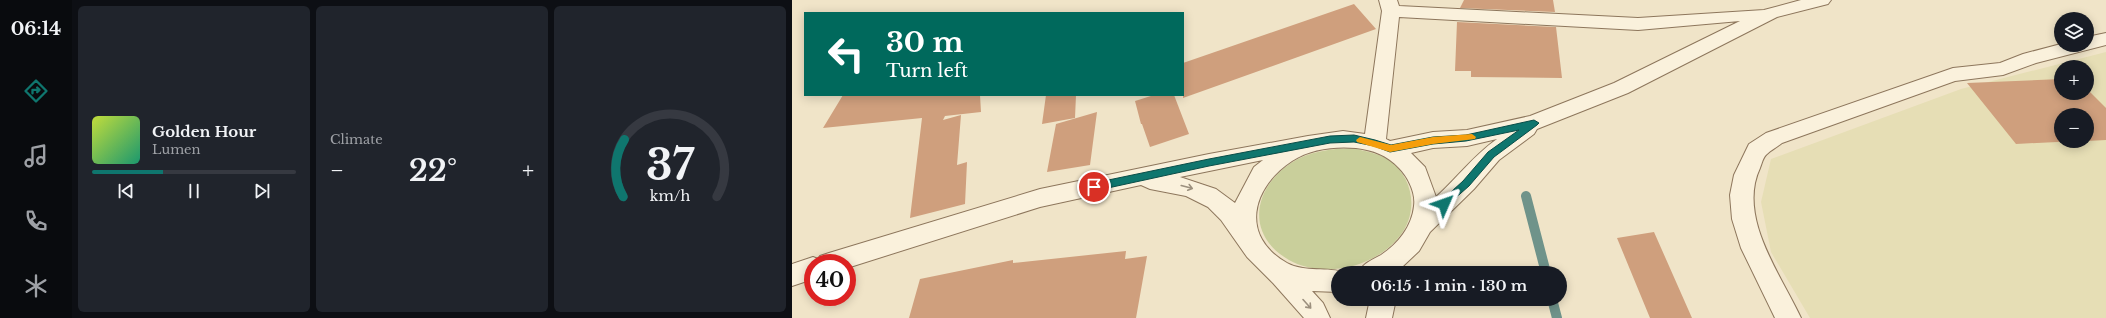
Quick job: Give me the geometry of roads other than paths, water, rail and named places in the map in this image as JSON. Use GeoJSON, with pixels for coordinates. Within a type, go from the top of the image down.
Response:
{"type":"FeatureCollection","features":[{"type":"Feature","properties":{"kind":"street"},"geometry":{"type":"LineString","coordinates":[[1383,146],[1389,6],[1638,24],[1771,13],[1822,0]]}},
{"type":"Feature","properties":{"kind":"street"},"geometry":{"type":"LineString","coordinates":[[1383,146],[1466,138],[1534,123],[1621,88],[1771,13]]}},
{"type":"Feature","properties":{"kind":"street"},"geometry":{"type":"LineString","coordinates":[[2094,42],[2106,39]]}},
{"type":"Feature","properties":{"kind":"street"},"geometry":{"type":"LineString","coordinates":[[1788,318],[1753,248],[1744,218],[1741,195],[1745,175],[1756,150],[1774,138],[1929,82],[1953,75],[2003,69],[2030,58],[2054,52]]}},
{"type":"Feature","properties":{"kind":"street"},"geometry":{"type":"LineString","coordinates":[[1391,266],[1410,244],[1422,224],[1466,183],[1491,154],[1534,123]]}},
{"type":"Feature","properties":{"kind":"street"},"geometry":{"type":"LineString","coordinates":[[856,255],[1040,198],[1209,162],[1330,139],[1354,139],[1383,146],[1410,163],[1422,180],[1426,202],[1422,224]]}},
{"type":"Feature","properties":{"kind":"street"},"geometry":{"type":"LineString","coordinates":[[1257,254],[1246,234],[1244,219],[1244,212],[1251,190],[1264,171],[1284,155],[1308,144]]}},
{"type":"Feature","properties":{"kind":"street"},"geometry":{"type":"LineString","coordinates":[[1135,178],[1174,184],[1202,191],[1224,208],[1257,254],[1277,270],[1314,311],[1317,318]]}},
{"type":"Feature","properties":{"kind":"street"},"geometry":{"type":"LineString","coordinates":[[1277,270],[1298,279],[1322,282],[1331,281]]}},
{"type":"Feature","properties":{"kind":"street"},"geometry":{"type":"LineString","coordinates":[[792,276],[804,271]]}},
{"type":"Feature","properties":{"kind":"street"},"geometry":{"type":"LineString","coordinates":[[1379,318],[1381,306]]}},
{"type":"Feature","properties":{"kind":"waterway"},"geometry":{"type":"LineString","coordinates":[[1526,196],[1544,266]]}},
{"type":"Feature","properties":{"kind":"waterway"},"geometry":{"type":"LineString","coordinates":[[1554,306],[1557,318]]}}]}
